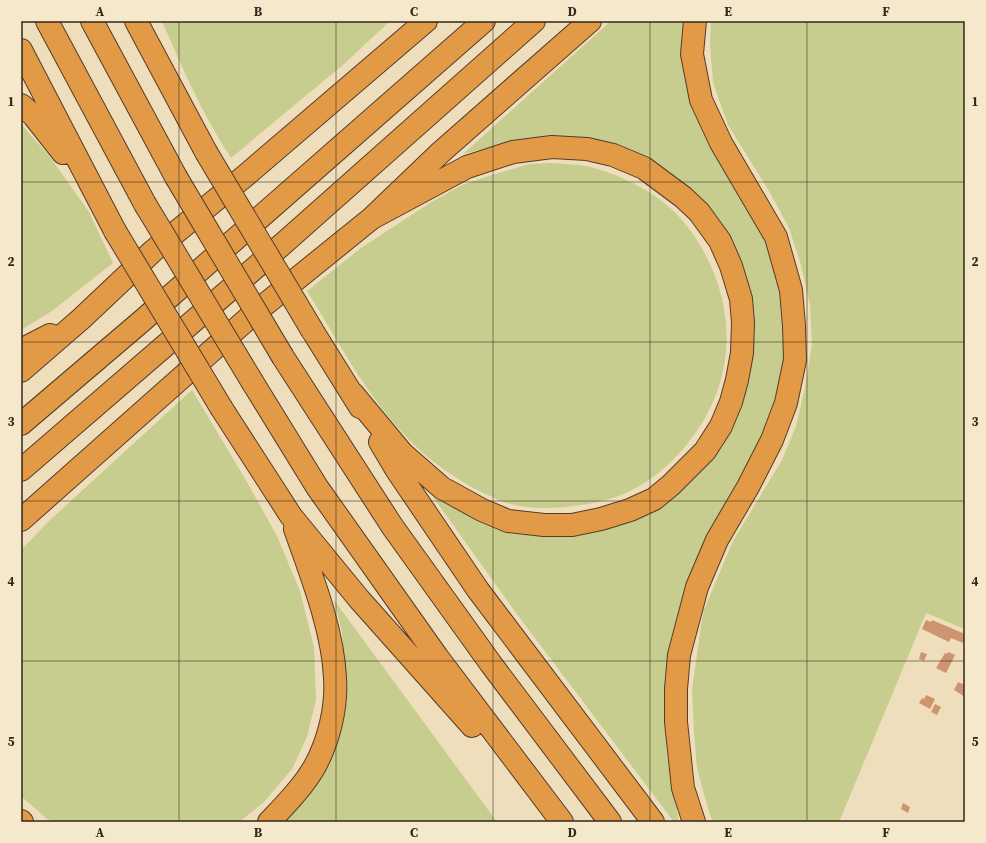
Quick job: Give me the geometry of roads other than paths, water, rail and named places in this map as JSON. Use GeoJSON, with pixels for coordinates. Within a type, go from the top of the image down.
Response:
{"type":"FeatureCollection","features":[{"type":"Feature","properties":{"kind":"highway"},"geometry":{"type":"LineString","coordinates":[[47,21],[145,204],[253,384],[317,486],[433,652],[562,822]]}},
{"type":"Feature","properties":{"kind":"highway"},"geometry":{"type":"LineString","coordinates":[[92,21],[176,177],[283,356],[392,526],[491,664],[610,822]]}},
{"type":"Feature","properties":{"kind":"highway"},"geometry":{"type":"LineString","coordinates":[[136,21],[206,152],[312,330],[353,394],[396,469],[478,590],[653,822]]}},
{"type":"Feature","properties":{"kind":"highway"},"geometry":{"type":"LineString","coordinates":[[396,48],[410,21]]}},
{"type":"Feature","properties":{"kind":"highway"},"geometry":{"type":"LineString","coordinates":[[21,371],[81,319],[153,251],[245,176],[426,21]]}},
{"type":"Feature","properties":{"kind":"highway"},"geometry":{"type":"LineString","coordinates":[[21,424],[149,315],[484,21]]}},
{"type":"Feature","properties":{"kind":"highway"},"geometry":{"type":"LineString","coordinates":[[21,470],[285,242],[534,21]]}},
{"type":"Feature","properties":{"kind":"highway"},"geometry":{"type":"LineString","coordinates":[[23,521],[252,315],[372,218],[441,152],[590,21]]}},
{"type":"Feature","properties":{"kind":"highway"},"geometry":{"type":"LineString","coordinates":[[694,822],[683,788],[676,722],[676,689],[679,655],[697,587],[717,540],[748,487],[772,440],[786,403],[795,360],[791,290],[776,237],[721,143],[701,100],[692,54],[695,21]]}},
{"type":"Feature","properties":{"kind":"highway"},"geometry":{"type":"LineString","coordinates":[[21,50],[115,231]]}},
{"type":"Feature","properties":{"kind":"highway"},"geometry":{"type":"LineString","coordinates":[[21,106],[33,115],[57,144],[115,231],[222,409],[291,516],[359,599],[559,822]]}},
{"type":"Feature","properties":{"kind":"highway"},"geometry":{"type":"LineString","coordinates":[[353,394],[402,453],[442,488],[482,510],[508,521],[544,525],[572,525],[600,519],[630,510],[654,499],[671,485],[705,451],[721,426],[731,402],[738,380],[742,353],[743,322],[741,298],[731,266],[720,241],[699,212],[678,193],[644,168],[613,155],[587,149],[552,147],[513,152],[467,167],[372,218]]}},
{"type":"Feature","properties":{"kind":"highway"},"geometry":{"type":"LineString","coordinates":[[21,350],[81,319]]}},
{"type":"Feature","properties":{"kind":"highway"},"geometry":{"type":"LineString","coordinates":[[269,822],[295,794],[315,766],[328,736],[334,709],[336,678],[331,648],[323,614],[291,516]]}}]}
